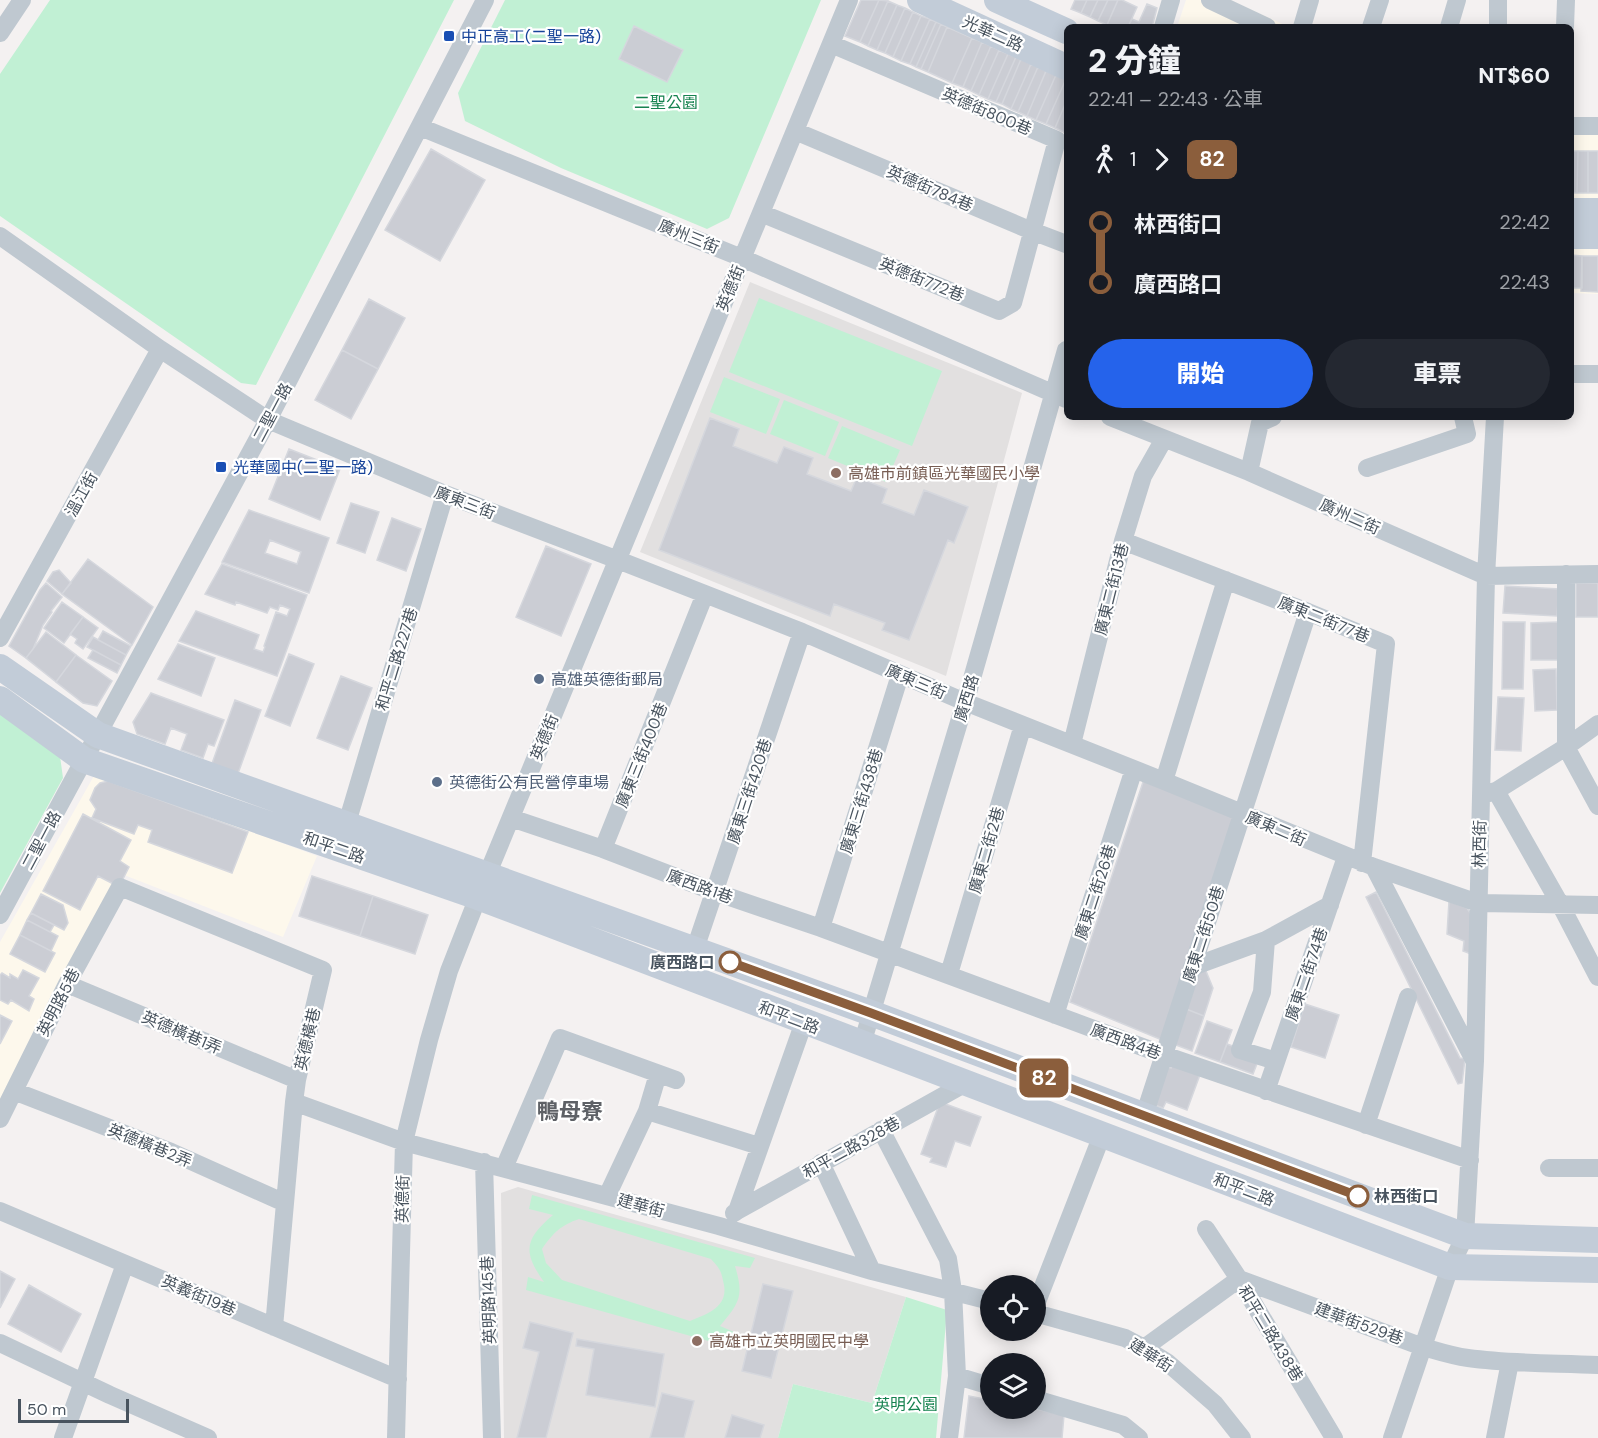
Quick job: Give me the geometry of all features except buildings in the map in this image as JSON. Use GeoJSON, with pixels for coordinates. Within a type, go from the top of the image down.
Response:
{"type":"FeatureCollection","features":[{"type":"Feature","properties":{"kind":"street"},"geometry":{"type":"LineString","coordinates":[[0,33],[22,0]]}},
{"type":"Feature","properties":{"kind":"street","name":"二聖一路"},"geometry":{"type":"LineString","coordinates":[[0,915],[268,420],[485,0]]}},
{"type":"Feature","properties":{"kind":"street","name":"英德街"},"geometry":{"type":"LineString","coordinates":[[396,1438],[404,1142],[449,971],[849,0]]}},
{"type":"Feature","properties":{"kind":"street","name":"光華二路"},"geometry":{"type":"LineString","coordinates":[[920,0],[1064,66]]}},
{"type":"Feature","properties":{"kind":"street"},"geometry":{"type":"LineString","coordinates":[[1164,24],[1171,0]]}},
{"type":"Feature","properties":{"kind":"street"},"geometry":{"type":"LineString","coordinates":[[1210,0],[1239,6],[1263,24]]}},
{"type":"Feature","properties":{"kind":"street"},"geometry":{"type":"LineString","coordinates":[[1303,24],[1310,0]]}},
{"type":"Feature","properties":{"kind":"street"},"geometry":{"type":"LineString","coordinates":[[1372,24],[1380,0]]}},
{"type":"Feature","properties":{"kind":"street"},"geometry":{"type":"LineString","coordinates":[[1450,24],[1457,0]]}},
{"type":"Feature","properties":{"kind":"street"},"geometry":{"type":"LineString","coordinates":[[1498,0],[1498,24]]}},
{"type":"Feature","properties":{"kind":"street"},"geometry":{"type":"LineString","coordinates":[[1565,24],[1566,0]]}},
{"type":"Feature","properties":{"kind":"street","name":"光華二路"},"geometry":{"type":"LineString","coordinates":[[1014,3],[1064,30]]}},
{"type":"Feature","properties":{"kind":"street","name":"英德街800巷"},"geometry":{"type":"LineString","coordinates":[[831,44],[1056,140],[1032,231]]}},
{"type":"Feature","properties":{"kind":"street"},"geometry":{"type":"LineString","coordinates":[[1574,126],[1598,126]]}},
{"type":"Feature","properties":{"kind":"street","name":"廣州三街"},"geometry":{"type":"LineString","coordinates":[[420,127],[742,258],[1060,397]]}},
{"type":"Feature","properties":{"kind":"street","name":"英德街784巷"},"geometry":{"type":"LineString","coordinates":[[795,131],[1064,243]]}},
{"type":"Feature","properties":{"kind":"street"},"geometry":{"type":"LineString","coordinates":[[1574,211],[1598,211]]}},
{"type":"Feature","properties":{"kind":"street","name":"英德街772巷"},"geometry":{"type":"LineString","coordinates":[[761,213],[999,311],[1013,303],[1032,231]]}},
{"type":"Feature","properties":{"kind":"street","name":"廣東三街"},"geometry":{"type":"LineString","coordinates":[[0,236],[160,350],[268,420],[445,494],[802,632],[965,702]]}},
{"type":"Feature","properties":{"kind":"street"},"geometry":{"type":"LineString","coordinates":[[1574,236],[1598,236]]}},
{"type":"Feature","properties":{"kind":"street","name":"溫江街"},"geometry":{"type":"LineString","coordinates":[[0,638],[160,350]]}},
{"type":"Feature","properties":{"kind":"street","name":"廣西路"},"geometry":{"type":"LineString","coordinates":[[862,1044],[1060,397],[1064,366]]}},
{"type":"Feature","properties":{"kind":"street"},"geometry":{"type":"LineString","coordinates":[[1574,374],[1598,374]]}},
{"type":"Feature","properties":{"kind":"street","name":"廣州二街"},"geometry":{"type":"LineString","coordinates":[[1123,420],[1164,439],[1249,472],[1486,576],[1598,574]]}},
{"type":"Feature","properties":{"kind":"street"},"geometry":{"type":"LineString","coordinates":[[1249,472],[1262,420]]}},
{"type":"Feature","properties":{"kind":"street"},"geometry":{"type":"LineString","coordinates":[[1367,468],[1467,434],[1464,420]]}},
{"type":"Feature","properties":{"kind":"street","name":"林西街"},"geometry":{"type":"LineString","coordinates":[[1450,1267],[1465,1236],[1470,1160],[1475,1061],[1478,903],[1488,793],[1486,576],[1495,420]]}},
{"type":"Feature","properties":{"kind":"street","name":"廣東二街13巷"},"geometry":{"type":"LineString","coordinates":[[1072,744],[1123,541],[1143,477],[1164,439]]}},
{"type":"Feature","properties":{"kind":"street","name":"和平二路227巷"},"geometry":{"type":"LineString","coordinates":[[347,823],[445,494]]}},
{"type":"Feature","properties":{"kind":"street","name":"廣東二街77巷"},"geometry":{"type":"LineString","coordinates":[[1123,541],[1386,644],[1361,862]]}},
{"type":"Feature","properties":{"kind":"street"},"geometry":{"type":"LineString","coordinates":[[1566,574],[1566,747],[1598,806]]}},
{"type":"Feature","properties":{"kind":"street"},"geometry":{"type":"LineString","coordinates":[[1164,781],[1226,580]]}},
{"type":"Feature","properties":{"kind":"street","name":"廣東三街400巷"},"geometry":{"type":"LineString","coordinates":[[603,849],[705,594]]}},
{"type":"Feature","properties":{"kind":"street","name":"廣東二街50巷"},"geometry":{"type":"LineString","coordinates":[[1144,1116],[1308,612]]}},
{"type":"Feature","properties":{"kind":"street","name":"廣東三街420巷"},"geometry":{"type":"LineString","coordinates":[[695,949],[802,632]]}},
{"type":"Feature","properties":{"kind":"street","name":"和平二路"},"geometry":{"type":"LineString","coordinates":[[0,667],[98,735],[347,823],[483,886],[804,1022],[1102,1136],[1450,1267],[1598,1270]]}},
{"type":"Feature","properties":{"kind":"street","name":"廣東三街438巷"},"geometry":{"type":"LineString","coordinates":[[821,928],[900,675]]}},
{"type":"Feature","properties":{"kind":"street","name":"和平二路"},"geometry":{"type":"LineString","coordinates":[[0,699],[84,760],[483,886],[695,949],[1465,1236],[1598,1240]]}},
{"type":"Feature","properties":{"kind":"street","name":"廣東二街"},"geometry":{"type":"LineString","coordinates":[[965,702],[1361,862],[1478,903],[1598,905]]}},
{"type":"Feature","properties":{"kind":"street"},"geometry":{"type":"LineString","coordinates":[[1598,724],[1566,747],[1488,793],[1560,904],[1598,977]]}},
{"type":"Feature","properties":{"kind":"street","name":"廣東二街2巷"},"geometry":{"type":"LineString","coordinates":[[949,974],[1023,725]]}},
{"type":"Feature","properties":{"kind":"street","name":"廣東二街26巷"},"geometry":{"type":"LineString","coordinates":[[1055,1015],[1134,769]]}},
{"type":"Feature","properties":{"kind":"street","name":"廣西路1巷"},"geometry":{"type":"LineString","coordinates":[[511,818],[889,952]]}},
{"type":"Feature","properties":{"kind":"street"},"geometry":{"type":"LineString","coordinates":[[1361,862],[1475,1061]]}},
{"type":"Feature","properties":{"kind":"street","name":"廣東二街74巷"},"geometry":{"type":"LineString","coordinates":[[1266,1091],[1330,905],[1361,862]]}},
{"type":"Feature","properties":{"kind":"street","name":"英明路5巷"},"geometry":{"type":"LineString","coordinates":[[0,1119],[67,984],[120,887]]}},
{"type":"Feature","properties":{"kind":"street","name":"英德橫巷"},"geometry":{"type":"LineString","coordinates":[[120,887],[323,970],[297,1080],[274,1326]]}},
{"type":"Feature","properties":{"kind":"street"},"geometry":{"type":"LineString","coordinates":[[1192,967],[1266,940],[1330,905]]}},
{"type":"Feature","properties":{"kind":"street"},"geometry":{"type":"LineString","coordinates":[[1266,940],[1262,992],[1240,1050],[1276,1061]]}},
{"type":"Feature","properties":{"kind":"street","name":"廣西路4巷"},"geometry":{"type":"LineString","coordinates":[[889,952],[1164,1055],[1470,1160]]}},
{"type":"Feature","properties":{"kind":"street","name":"英德橫巷1弄"},"geometry":{"type":"LineString","coordinates":[[67,984],[297,1080]]}},
{"type":"Feature","properties":{"kind":"street"},"geometry":{"type":"LineString","coordinates":[[1366,1125],[1408,997]]}},
{"type":"Feature","properties":{"kind":"street"},"geometry":{"type":"LineString","coordinates":[[737,1211],[804,1022]]}},
{"type":"Feature","properties":{"kind":"street"},"geometry":{"type":"LineString","coordinates":[[504,1168],[560,1038],[676,1080]]}},
{"type":"Feature","properties":{"kind":"street"},"geometry":{"type":"LineString","coordinates":[[607,1196],[647,1111],[658,1074]]}},
{"type":"Feature","properties":{"kind":"street","name":"和平二路328巷"},"geometry":{"type":"LineString","coordinates":[[719,1226],[737,1211],[966,1083]]}},
{"type":"Feature","properties":{"kind":"street","name":"英德橫巷2弄"},"geometry":{"type":"LineString","coordinates":[[14,1091],[171,1152],[285,1203]]}},
{"type":"Feature","properties":{"kind":"street","name":"建華街"},"geometry":{"type":"LineString","coordinates":[[294,1102],[404,1142],[719,1226],[872,1271],[980,1298]]}},
{"type":"Feature","properties":{"kind":"street"},"geometry":{"type":"LineString","coordinates":[[647,1111],[759,1146]]}},
{"type":"Feature","properties":{"kind":"street"},"geometry":{"type":"LineString","coordinates":[[881,1130],[948,1259],[953,1291],[957,1377],[950,1438]]}},
{"type":"Feature","properties":{"kind":"street"},"geometry":{"type":"LineString","coordinates":[[1046,1279],[1102,1136]]}},
{"type":"Feature","properties":{"kind":"street","name":"英明路145巷"},"geometry":{"type":"LineString","coordinates":[[484,1162],[492,1438]]}},
{"type":"Feature","properties":{"kind":"street"},"geometry":{"type":"LineString","coordinates":[[821,1163],[872,1271]]}},
{"type":"Feature","properties":{"kind":"street"},"geometry":{"type":"LineString","coordinates":[[1549,1168],[1598,1168]]}},
{"type":"Feature","properties":{"kind":"street","name":"英義街19巷"},"geometry":{"type":"LineString","coordinates":[[0,1211],[398,1379]]}},
{"type":"Feature","properties":{"kind":"street","name":"和平二路438巷"},"geometry":{"type":"LineString","coordinates":[[1206,1229],[1239,1279],[1334,1438]]}},
{"type":"Feature","properties":{"kind":"street"},"geometry":{"type":"LineString","coordinates":[[63,1438],[125,1264]]}},
{"type":"Feature","properties":{"kind":"street"},"geometry":{"type":"LineString","coordinates":[[1392,1438],[1450,1267]]}},
{"type":"Feature","properties":{"kind":"street"},"geometry":{"type":"LineString","coordinates":[[1144,1348],[1239,1279]]}},
{"type":"Feature","properties":{"kind":"street","name":"建華街529巷"},"geometry":{"type":"LineString","coordinates":[[1239,1279],[1423,1347],[1466,1358],[1598,1365]]}},
{"type":"Feature","properties":{"kind":"street","name":"建華街"},"geometry":{"type":"LineString","coordinates":[[1046,1316],[1125,1338],[1144,1348],[1168,1363],[1215,1404],[1242,1438]]}},
{"type":"Feature","properties":{"kind":"street"},"geometry":{"type":"LineString","coordinates":[[0,1343],[83,1381],[180,1433],[208,1438]]}},
{"type":"Feature","properties":{"kind":"street"},"geometry":{"type":"LineString","coordinates":[[1495,1438],[1510,1362]]}},
{"type":"Feature","properties":{"kind":"street"},"geometry":{"type":"LineString","coordinates":[[957,1377],[980,1383]]}},
{"type":"Feature","properties":{"kind":"street"},"geometry":{"type":"LineString","coordinates":[[1046,1402],[1123,1425],[1139,1438]]}},
{"type":"Feature","properties":{"kind":"shaded area"},"geometry":{"type":"Polygon","coordinates":[[[1186,0],[1230,0],[1282,24],[1178,24],[1186,0]]]}},
{"type":"Feature","properties":{"kind":"shaded area"},"geometry":{"type":"Polygon","coordinates":[[[1574,117],[1598,117],[1598,294],[1574,293],[1574,117]]]}},
{"type":"Feature","properties":{"kind":"shaded area","name":"高雄市前鎮區光華國民小學"},"geometry":{"type":"Polygon","coordinates":[[[750,282],[1022,393],[946,676],[640,552],[750,282]]]}},
{"type":"Feature","properties":{"kind":"shaded area"},"geometry":{"type":"Polygon","coordinates":[[[95,774],[317,856],[283,937],[119,873],[0,1100],[0,942],[95,774]]]}},
{"type":"Feature","properties":{"kind":"shaded area","name":"高雄市立英明國民中學"},"geometry":{"type":"Polygon","coordinates":[[[518,1187],[906,1297],[872,1403],[793,1384],[778,1438],[504,1438],[501,1193],[518,1187]]]}},
{"type":"Feature","properties":{"kind":"green space"},"geometry":{"type":"Polygon","coordinates":[[[50,0],[454,0],[256,385],[241,383],[0,216],[0,74],[50,0]]]}},
{"type":"Feature","properties":{"kind":"green space","name":"二聖公園"},"geometry":{"type":"Polygon","coordinates":[[[505,0],[821,0],[729,218],[707,229],[561,168],[465,121],[458,93],[505,0]]]}},
{"type":"Feature","properties":{"kind":"green space"},"geometry":{"type":"Polygon","coordinates":[[[759,298],[942,371],[912,446],[729,372],[759,298]]]}},
{"type":"Feature","properties":{"kind":"green space"},"geometry":{"type":"Polygon","coordinates":[[[724,377],[780,399],[766,434],[710,412],[724,377]]]}},
{"type":"Feature","properties":{"kind":"green space"},"geometry":{"type":"Polygon","coordinates":[[[784,400],[839,422],[825,456],[770,434],[784,400]]]}},
{"type":"Feature","properties":{"kind":"green space"},"geometry":{"type":"Polygon","coordinates":[[[842,426],[900,450],[886,482],[828,458],[842,426]]]}},
{"type":"Feature","properties":{"kind":"green space"},"geometry":{"type":"Polygon","coordinates":[[[0,714],[60,756],[63,778],[0,893],[0,714]]]}},
{"type":"Feature","properties":{"kind":"green space"},"geometry":{"type":"Polygon","coordinates":[[[532,1195],[755,1258],[750,1268],[735,1266],[739,1285],[738,1298],[732,1311],[720,1326],[734,1332],[730,1347],[526,1290],[528,1277],[544,1282],[532,1262],[530,1246],[537,1231],[553,1215],[529,1209],[532,1195]],[[579,1219],[558,1230],[542,1249],[546,1263],[562,1280],[690,1321],[715,1309],[723,1299],[722,1277],[719,1268],[711,1259],[579,1219]]]}},
{"type":"Feature","properties":{"kind":"green space","name":"英明公園"},"geometry":{"type":"Polygon","coordinates":[[[906,1297],[947,1310],[936,1438],[778,1438],[793,1384],[872,1403],[906,1297]]]}},
{"type":"Feature","properties":{"kind":"bus line","name":"82"},"geometry":{"type":"LineString","coordinates":[[730,962],[1358,1196]]}},
{"type":"Feature","properties":{"kind":"place","name":"中正高工(二聖一路)"},"geometry":{"type":"Point","coordinates":[449,36]}},
{"type":"Feature","properties":{"kind":"place","name":"光華國中(二聖一路)"},"geometry":{"type":"Point","coordinates":[221,467]}},
{"type":"Feature","properties":{"kind":"place","name":"高雄市前鎮區光華國民小學"},"geometry":{"type":"Point","coordinates":[836,473]}},
{"type":"Feature","properties":{"kind":"place","name":"高雄英德街郵局"},"geometry":{"type":"Point","coordinates":[539,679]}},
{"type":"Feature","properties":{"kind":"place","name":"英德街公有民營停車場"},"geometry":{"type":"Point","coordinates":[437,782]}},
{"type":"Feature","properties":{"kind":"place","name":"廣西路口"},"geometry":{"type":"Point","coordinates":[730,962]}},
{"type":"Feature","properties":{"kind":"place","name":"林西街口"},"geometry":{"type":"Point","coordinates":[1358,1196]}},
{"type":"Feature","properties":{"kind":"place","name":"高雄市立英明國民中學"},"geometry":{"type":"Point","coordinates":[697,1341]}},
{"type":"Feature","properties":{"kind":"district","name":"鴨母寮"},"geometry":{"type":"Point","coordinates":[570,1111]}}]}
